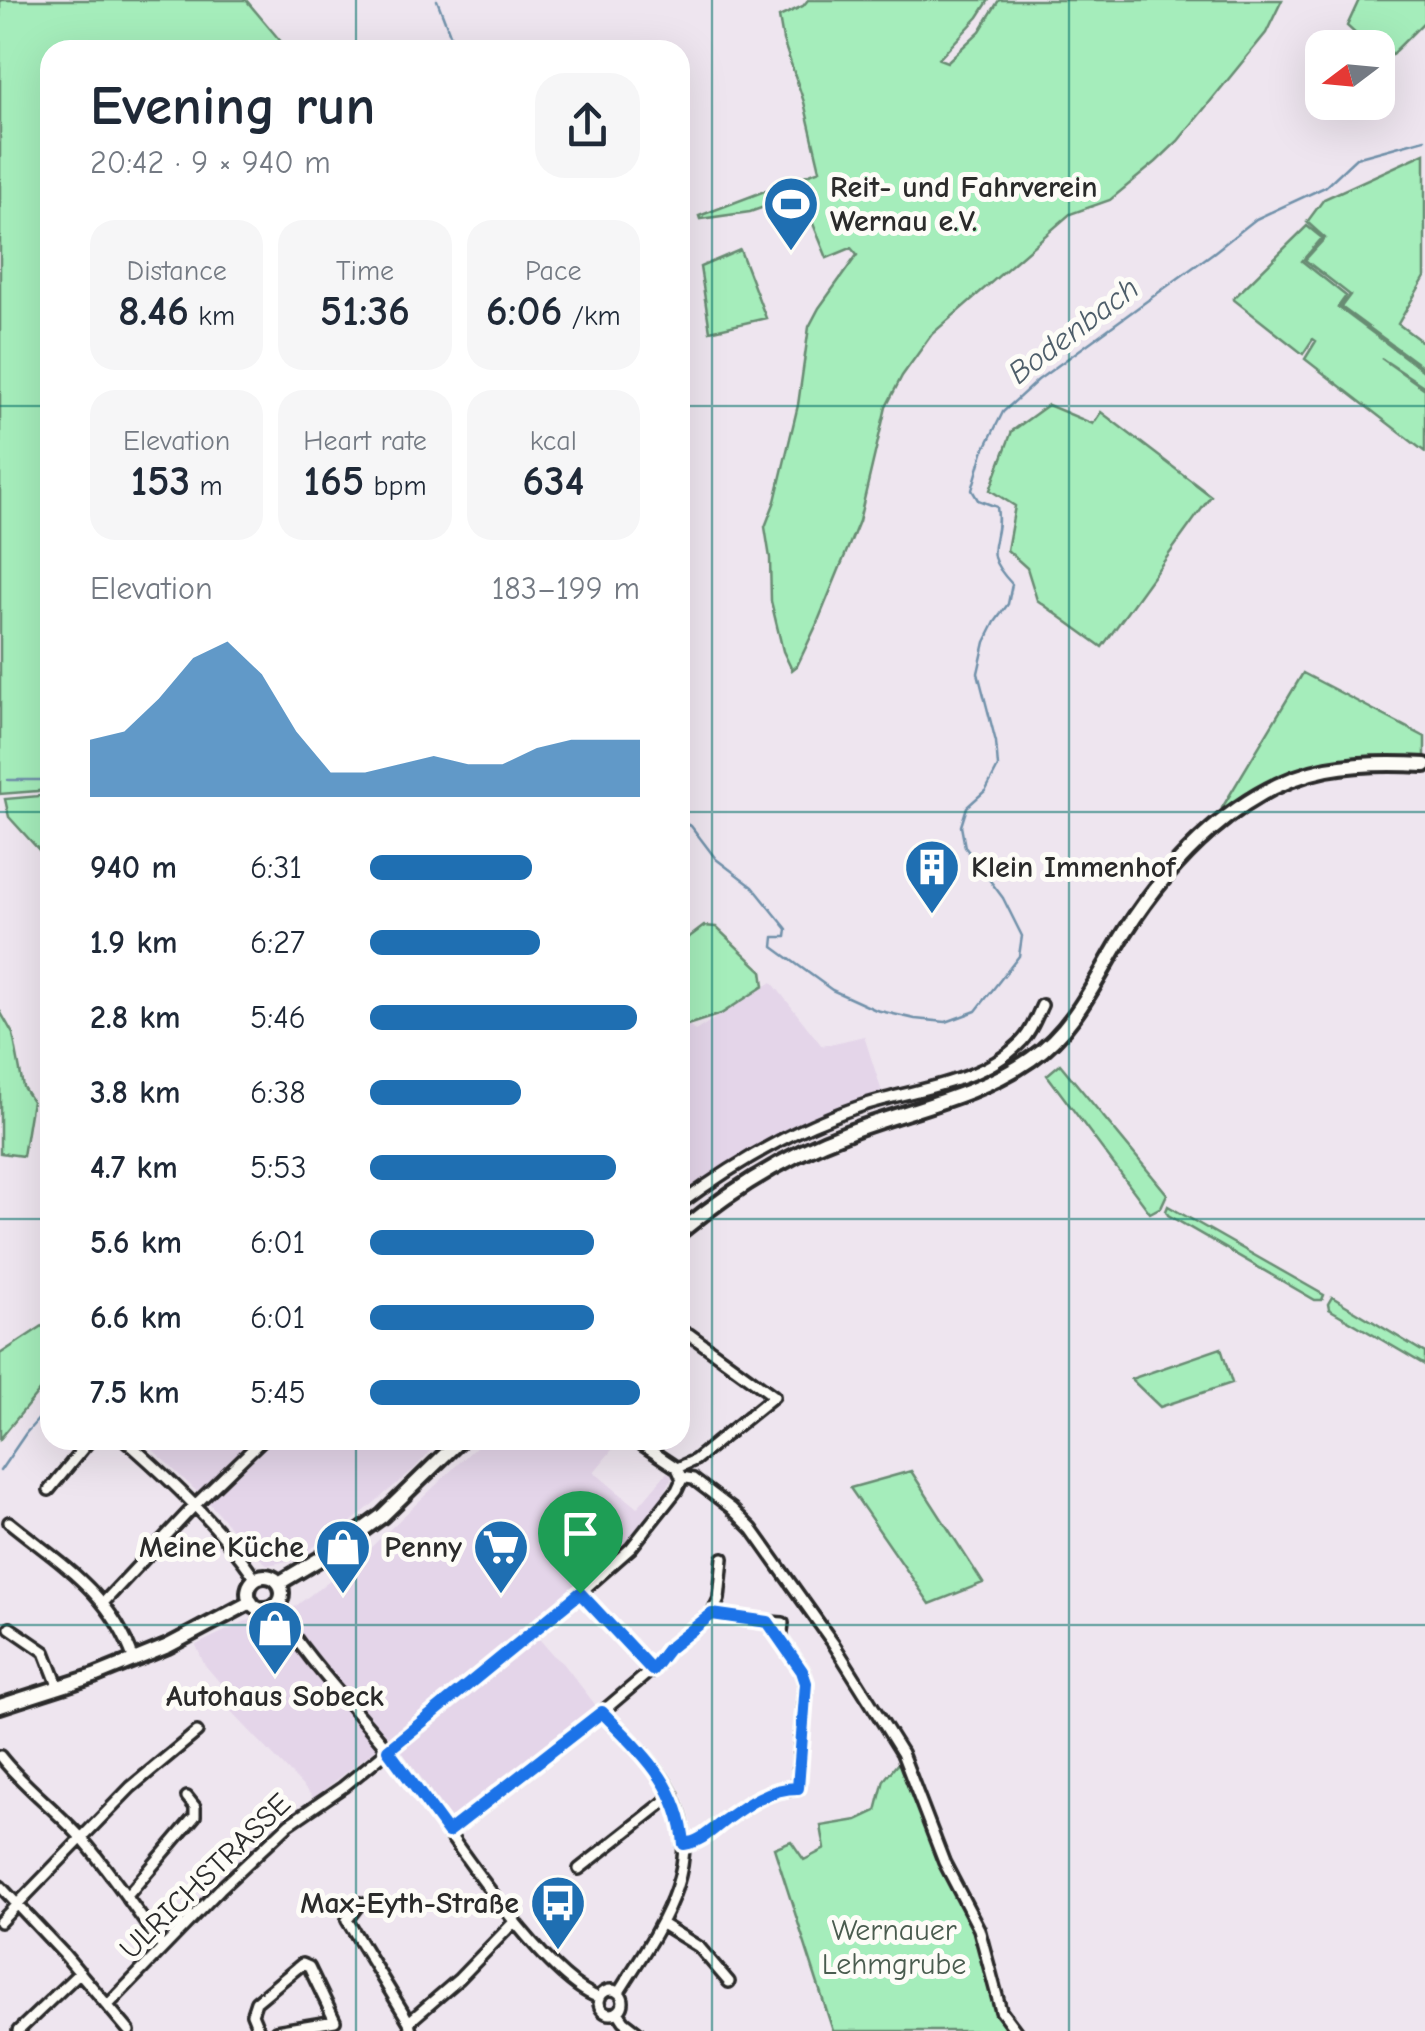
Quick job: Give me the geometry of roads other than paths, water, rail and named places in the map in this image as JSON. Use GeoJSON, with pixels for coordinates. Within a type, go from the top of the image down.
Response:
{"type":"FeatureCollection","features":[{"type":"Feature","properties":{"kind":"main road"},"geometry":{"type":"LineString","coordinates":[[690,1224],[744,1184],[812,1147],[990,1083],[1034,1057],[1056,1039],[1077,1013],[1154,892],[1205,836],[1239,808],[1281,785],[1324,770],[1358,764],[1425,765]]}},
{"type":"Feature","properties":{"kind":"main road"},"geometry":{"type":"LineString","coordinates":[[279,1583],[382,1516],[450,1450]]}},
{"type":"Feature","properties":{"kind":"main road"},"geometry":{"type":"LineString","coordinates":[[268,1576],[279,1583],[282,1593],[274,1607],[259,1608],[251,1602],[250,1587],[256,1579],[268,1576]]}},
{"type":"Feature","properties":{"kind":"main road"},"geometry":{"type":"LineString","coordinates":[[0,1706],[168,1646],[251,1602]]}},
{"type":"Feature","properties":{"kind":"street"},"geometry":{"type":"LineString","coordinates":[[690,1197],[754,1154],[811,1126],[885,1098],[968,1075],[1002,1058],[1022,1042],[1042,1004]]}},
{"type":"Feature","properties":{"kind":"street"},"geometry":{"type":"LineString","coordinates":[[679,1472],[774,1396],[690,1335]]}},
{"type":"Feature","properties":{"kind":"street"},"geometry":{"type":"LineString","coordinates":[[49,1490],[82,1450]]}},
{"type":"Feature","properties":{"kind":"street"},"geometry":{"type":"LineString","coordinates":[[137,1450],[195,1505],[256,1579]]}},
{"type":"Feature","properties":{"kind":"street"},"geometry":{"type":"LineString","coordinates":[[104,1602],[252,1450]]}},
{"type":"Feature","properties":{"kind":"street"},"geometry":{"type":"LineString","coordinates":[[649,1450],[732,1508],[752,1529],[834,1643],[902,1753],[944,1862],[979,1929],[1001,2011],[1016,2031]]}},
{"type":"Feature","properties":{"kind":"street","name":"ULRICHSTRASSE"},"geometry":{"type":"LineString","coordinates":[[108,2005],[220,1889],[290,1824],[343,1787],[631,1548],[678,1490],[679,1472]]}},
{"type":"Feature","properties":{"kind":"street"},"geometry":{"type":"LineString","coordinates":[[9,1522],[104,1602],[126,1637],[134,1660]]}},
{"type":"Feature","properties":{"kind":"street"},"geometry":{"type":"LineString","coordinates":[[448,1832],[602,1712],[652,1670],[668,1649],[712,1614],[719,1600],[723,1558]]}},
{"type":"Feature","properties":{"kind":"street"},"geometry":{"type":"LineString","coordinates":[[580,1593],[652,1670]]}},
{"type":"Feature","properties":{"kind":"street"},"geometry":{"type":"LineString","coordinates":[[274,1607],[290,1633],[388,1750],[515,1921],[570,1980],[600,1998]]}},
{"type":"Feature","properties":{"kind":"street"},"geometry":{"type":"LineString","coordinates":[[684,1844],[698,1842],[759,1798],[776,1790],[798,1788],[806,1683],[802,1671],[768,1622],[712,1614]]}},
{"type":"Feature","properties":{"kind":"street"},"geometry":{"type":"LineString","coordinates":[[10,1628],[45,1652],[59,1688]]}},
{"type":"Feature","properties":{"kind":"street"},"geometry":{"type":"LineString","coordinates":[[602,1712],[652,1765],[672,1794],[684,1844],[683,1864],[662,1924],[619,1992]]}},
{"type":"Feature","properties":{"kind":"street"},"geometry":{"type":"LineString","coordinates":[[0,1922],[131,1787],[196,1732]]}},
{"type":"Feature","properties":{"kind":"street"},"geometry":{"type":"LineString","coordinates":[[0,1756],[83,1840],[163,1948]]}},
{"type":"Feature","properties":{"kind":"street"},"geometry":{"type":"LineString","coordinates":[[579,1869],[672,1794]]}},
{"type":"Feature","properties":{"kind":"street"},"geometry":{"type":"LineString","coordinates":[[127,1896],[194,1816],[195,1806],[186,1797]]}},
{"type":"Feature","properties":{"kind":"street"},"geometry":{"type":"LineString","coordinates":[[0,1886],[129,2031]]}},
{"type":"Feature","properties":{"kind":"street"},"geometry":{"type":"LineString","coordinates":[[360,1903],[348,1920],[410,2026],[515,1921]]}},
{"type":"Feature","properties":{"kind":"street"},"geometry":{"type":"LineString","coordinates":[[662,1924],[699,1947],[729,1982]]}},
{"type":"Feature","properties":{"kind":"street"},"geometry":{"type":"LineString","coordinates":[[259,2031],[252,2014],[256,2002],[302,1964],[310,1967],[335,2021],[276,2031]]}},
{"type":"Feature","properties":{"kind":"street"},"geometry":{"type":"LineString","coordinates":[[18,2031],[80,1972]]}},
{"type":"Feature","properties":{"kind":"street"},"geometry":{"type":"LineString","coordinates":[[606,1991],[619,1992],[623,2004],[618,2012],[604,2012],[600,1998],[606,1991]]}},
{"type":"Feature","properties":{"kind":"street"},"geometry":{"type":"LineString","coordinates":[[618,2012],[637,2031]]}},
{"type":"Feature","properties":{"kind":"waterway"},"geometry":{"type":"LineString","coordinates":[[437,0],[450,34]]}},
{"type":"Feature","properties":{"kind":"waterway","name":"Bodenbach"},"geometry":{"type":"LineString","coordinates":[[690,826],[716,859],[753,887],[787,929],[786,937],[774,937],[773,947],[832,990],[876,1010],[915,1019],[946,1022],[976,1011],[1019,956],[1022,936],[1003,898],[965,847],[961,826],[967,807],[986,790],[998,767],[996,742],[978,673],[985,642],[1008,604],[1012,584],[993,554],[997,507],[978,500],[972,490],[983,452],[1003,412],[1038,380],[1256,219],[1325,187],[1356,158],[1425,139]]}},
{"type":"Feature","properties":{"kind":"waterway"},"geometry":{"type":"LineString","coordinates":[[8,780],[40,780]]}},
{"type":"Feature","properties":{"kind":"waterway","name":"Bodenbach"},"geometry":{"type":"LineString","coordinates":[[0,1471],[40,1417]]}},
{"type":"Feature","properties":{"kind":"place","name":"Reit- und Fahrverein Wernau e.V."},"geometry":{"type":"Point","coordinates":[791,253]}},
{"type":"Feature","properties":{"kind":"place","name":"Klein Immenhof"},"geometry":{"type":"Point","coordinates":[932,916]}},
{"type":"Feature","properties":{"kind":"place","name":"Meine Küche"},"geometry":{"type":"Point","coordinates":[343,1596]}},
{"type":"Feature","properties":{"kind":"place","name":"Penny"},"geometry":{"type":"Point","coordinates":[501,1596]}},
{"type":"Feature","properties":{"kind":"place","name":"Autohaus Sobeck"},"geometry":{"type":"Point","coordinates":[275,1677]}},
{"type":"Feature","properties":{"kind":"place","name":"Max-Eyth-Straße"},"geometry":{"type":"Point","coordinates":[558,1952]}},
{"type":"Feature","properties":{"kind":"park label","name":"Wernauer Lehmgrube"},"geometry":{"type":"Point","coordinates":[894,1947]}}]}
